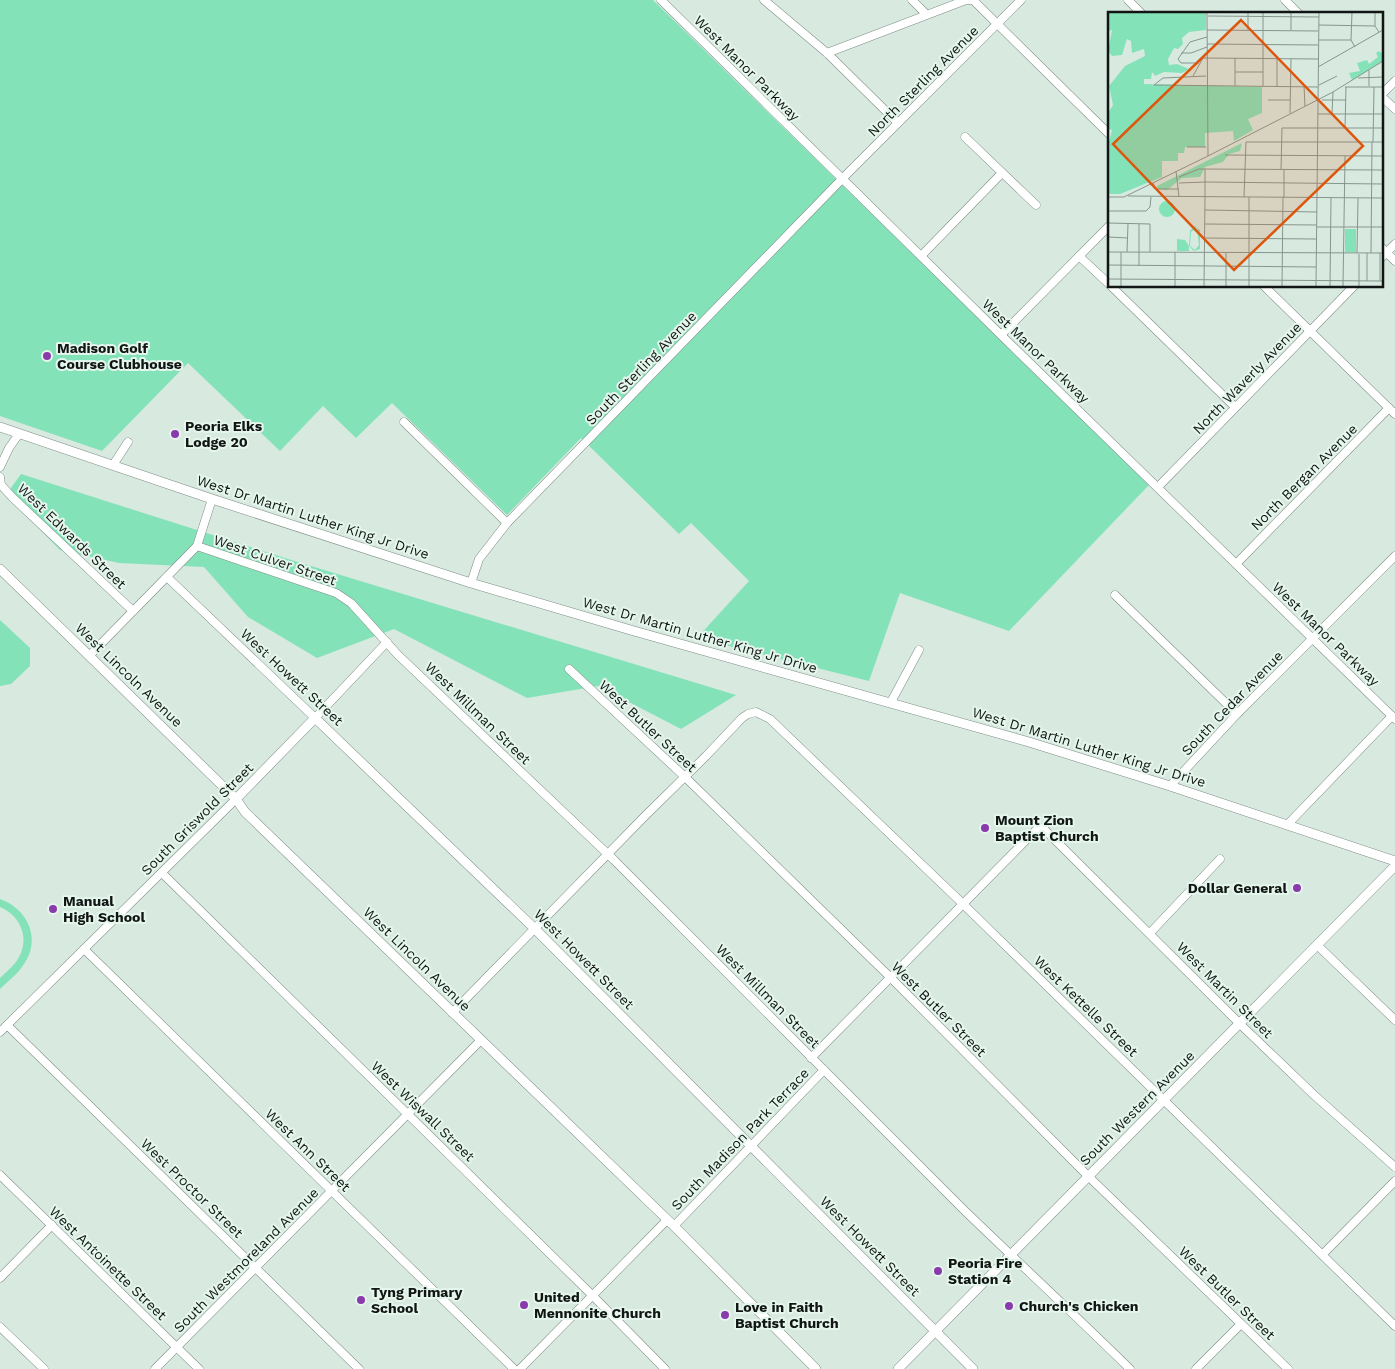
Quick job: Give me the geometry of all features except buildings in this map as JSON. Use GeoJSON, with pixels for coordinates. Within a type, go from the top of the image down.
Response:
{"type":"FeatureCollection","features":[{"type":"Feature","properties":{"kind":"main road","name":"West Dr Martin Luther King Jr Drive"},"geometry":{"type":"LineString","coordinates":[[0,427],[212,499],[471,583],[634,632],[891,702],[1029,742],[1170,786],[1395,861]]}},
{"type":"Feature","properties":{"kind":"main road","name":"West Lincoln Avenue"},"geometry":{"type":"LineString","coordinates":[[0,569],[236,799],[245,812],[671,1223],[816,1369]]}},
{"type":"Feature","properties":{"kind":"main road","name":"South Griswold Street"},"geometry":{"type":"LineString","coordinates":[[236,799],[315,718]]}},
{"type":"Feature","properties":{"kind":"main road","name":"West Howett Street"},"geometry":{"type":"LineString","coordinates":[[315,718],[535,929],[973,1369]]}},
{"type":"Feature","properties":{"kind":"main road","name":"South Western Avenue"},"geometry":{"type":"LineString","coordinates":[[898,1369],[1395,866]]}},
{"type":"Feature","properties":{"kind":"street","name":"West Manor Parkway"},"geometry":{"type":"LineString","coordinates":[[661,0],[842,180],[1394,717]]}},
{"type":"Feature","properties":{"kind":"street"},"geometry":{"type":"LineString","coordinates":[[764,0],[827,53],[898,123]]}},
{"type":"Feature","properties":{"kind":"street"},"geometry":{"type":"LineString","coordinates":[[912,0],[926,14]]}},
{"type":"Feature","properties":{"kind":"street"},"geometry":{"type":"LineString","coordinates":[[827,53],[926,14],[966,0],[973,0],[1108,133]]}},
{"type":"Feature","properties":{"kind":"street","name":"North Sterling Avenue"},"geometry":{"type":"LineString","coordinates":[[842,180],[1021,0]]}},
{"type":"Feature","properties":{"kind":"street"},"geometry":{"type":"LineString","coordinates":[[1128,0],[1140,12]]}},
{"type":"Feature","properties":{"kind":"street"},"geometry":{"type":"LineString","coordinates":[[1285,0],[1297,12]]}},
{"type":"Feature","properties":{"kind":"street"},"geometry":{"type":"LineString","coordinates":[[1382,94],[1395,81]]}},
{"type":"Feature","properties":{"kind":"street"},"geometry":{"type":"LineString","coordinates":[[1382,96],[1395,109]]}},
{"type":"Feature","properties":{"kind":"street"},"geometry":{"type":"LineString","coordinates":[[966,137],[1036,205]]}},
{"type":"Feature","properties":{"kind":"street"},"geometry":{"type":"LineString","coordinates":[[921,256],[1002,173]]}},
{"type":"Feature","properties":{"kind":"street","name":"South Sterling Avenue"},"geometry":{"type":"LineString","coordinates":[[471,583],[479,558],[507,523],[842,180]]}},
{"type":"Feature","properties":{"kind":"street"},"geometry":{"type":"LineString","coordinates":[[1001,335],[1108,227]]}},
{"type":"Feature","properties":{"kind":"street"},"geometry":{"type":"LineString","coordinates":[[1395,244],[1383,253],[1395,261]]}},
{"type":"Feature","properties":{"kind":"street"},"geometry":{"type":"LineString","coordinates":[[1079,256],[1108,283]]}},
{"type":"Feature","properties":{"kind":"street"},"geometry":{"type":"LineString","coordinates":[[1113,288],[1235,407]]}},
{"type":"Feature","properties":{"kind":"street"},"geometry":{"type":"LineString","coordinates":[[1266,288],[1392,411]]}},
{"type":"Feature","properties":{"kind":"street","name":"North Waverly Avenue"},"geometry":{"type":"LineString","coordinates":[[1158,487],[1352,288]]}},
{"type":"Feature","properties":{"kind":"street","name":"North Bergan Avenue"},"geometry":{"type":"LineString","coordinates":[[1236,564],[1392,411]]}},
{"type":"Feature","properties":{"kind":"street"},"geometry":{"type":"LineString","coordinates":[[404,422],[507,523]]}},
{"type":"Feature","properties":{"kind":"street"},"geometry":{"type":"LineString","coordinates":[[0,467],[9,448],[19,434]]}},
{"type":"Feature","properties":{"kind":"street"},"geometry":{"type":"LineString","coordinates":[[113,465],[128,442]]}},
{"type":"Feature","properties":{"kind":"street","name":"West Edwards Street"},"geometry":{"type":"LineString","coordinates":[[0,477],[1,485],[13,498],[133,611]]}},
{"type":"Feature","properties":{"kind":"street"},"geometry":{"type":"LineString","coordinates":[[90,655],[197,546],[212,499]]}},
{"type":"Feature","properties":{"kind":"street","name":"West Culver Street"},"geometry":{"type":"LineString","coordinates":[[197,546],[336,593],[350,603],[387,642]]}},
{"type":"Feature","properties":{"kind":"street","name":"South Cedar Avenue"},"geometry":{"type":"LineString","coordinates":[[1170,786],[1237,714],[1395,556]]}},
{"type":"Feature","properties":{"kind":"street","name":"West Howett Street"},"geometry":{"type":"LineString","coordinates":[[166,577],[315,718]]}},
{"type":"Feature","properties":{"kind":"street"},"geometry":{"type":"LineString","coordinates":[[1115,595],[1237,714]]}},
{"type":"Feature","properties":{"kind":"street","name":"South Griswold Street"},"geometry":{"type":"LineString","coordinates":[[315,718],[387,642]]}},
{"type":"Feature","properties":{"kind":"street","name":"West Millman Street"},"geometry":{"type":"LineString","coordinates":[[387,642],[398,655],[608,854],[1010,1255],[1130,1369]]}},
{"type":"Feature","properties":{"kind":"street"},"geometry":{"type":"LineString","coordinates":[[891,702],[919,650]]}},
{"type":"Feature","properties":{"kind":"street","name":"West Butler Street"},"geometry":{"type":"LineString","coordinates":[[569,669],[685,777],[890,977],[1088,1176],[1288,1369]]}},
{"type":"Feature","properties":{"kind":"street","name":"West Kettelle Street"},"geometry":{"type":"LineString","coordinates":[[685,777],[744,716],[754,712],[770,719],[963,904],[1395,1326]]}},
{"type":"Feature","properties":{"kind":"street"},"geometry":{"type":"LineString","coordinates":[[1287,825],[1394,717]]}},
{"type":"Feature","properties":{"kind":"street"},"geometry":{"type":"LineString","coordinates":[[452,1013],[685,777]]}},
{"type":"Feature","properties":{"kind":"street","name":"South Griswold Street"},"geometry":{"type":"LineString","coordinates":[[0,1032],[236,799]]}},
{"type":"Feature","properties":{"kind":"street","name":"South Madison Park Terrace"},"geometry":{"type":"LineString","coordinates":[[812,1058],[1037,829],[1041,828]]}},
{"type":"Feature","properties":{"kind":"street","name":"West Martin Street"},"geometry":{"type":"LineString","coordinates":[[1041,828],[1314,1095],[1395,1167]]}},
{"type":"Feature","properties":{"kind":"street"},"geometry":{"type":"LineString","coordinates":[[1150,933],[1220,858]]}},
{"type":"Feature","properties":{"kind":"street","name":"West Wiswall Street"},"geometry":{"type":"LineString","coordinates":[[162,873],[665,1369]]}},
{"type":"Feature","properties":{"kind":"street"},"geometry":{"type":"LineString","coordinates":[[1317,945],[1395,1020]]}},
{"type":"Feature","properties":{"kind":"street","name":"West Ann Street"},"geometry":{"type":"LineString","coordinates":[[84,949],[514,1369]]}},
{"type":"Feature","properties":{"kind":"street","name":"West Proctor Street"},"geometry":{"type":"LineString","coordinates":[[7,1025],[360,1369]]}},
{"type":"Feature","properties":{"kind":"street","name":"South Westmoreland Avenue"},"geometry":{"type":"LineString","coordinates":[[156,1369],[481,1040]]}},
{"type":"Feature","properties":{"kind":"street","name":"South Madison Park Terrace"},"geometry":{"type":"LineString","coordinates":[[520,1369],[592,1295],[751,1146],[824,1070]]}},
{"type":"Feature","properties":{"kind":"street","name":"West Antoinette Street"},"geometry":{"type":"LineString","coordinates":[[0,1175],[199,1369]]}},
{"type":"Feature","properties":{"kind":"street"},"geometry":{"type":"LineString","coordinates":[[1322,1255],[1395,1181]]}},
{"type":"Feature","properties":{"kind":"street"},"geometry":{"type":"LineString","coordinates":[[0,1278],[52,1225]]}},
{"type":"Feature","properties":{"kind":"street"},"geometry":{"type":"LineString","coordinates":[[1196,1369],[1241,1324]]}},
{"type":"Feature","properties":{"kind":"street"},"geometry":{"type":"LineString","coordinates":[[0,1327],[44,1369]]}},
{"type":"Feature","properties":{"kind":"green space"},"geometry":{"type":"Polygon","coordinates":[[[0,0],[653,0],[1149,485],[1009,631],[900,593],[869,681],[697,638],[749,581],[691,523],[679,534],[581,438],[507,515],[392,403],[356,438],[323,406],[280,451],[188,363],[102,451],[0,416],[0,0]]]}},
{"type":"Feature","properties":{"kind":"green space"},"geometry":{"type":"Polygon","coordinates":[[[21,474],[288,559],[736,695],[681,729],[598,686],[527,698],[394,629],[317,658],[248,617],[204,567],[119,563],[60,550],[6,495],[21,474]]]}},
{"type":"Feature","properties":{"kind":"green space"},"geometry":{"type":"Polygon","coordinates":[[[0,620],[30,648],[30,666],[11,684],[0,686],[0,620]]]}},
{"type":"Feature","properties":{"kind":"green space"},"geometry":{"type":"Polygon","coordinates":[[[0,899],[18,909],[24,917],[29,926],[32,945],[22,968],[0,989],[0,978],[11,968],[22,950],[23,935],[18,921],[0,907],[0,899]]]}},
{"type":"Feature","properties":{"kind":"place","name":"Madison Golf Course Clubhouse"},"geometry":{"type":"Point","coordinates":[47,356]}},
{"type":"Feature","properties":{"kind":"place","name":"Peoria Elks Lodge 20"},"geometry":{"type":"Point","coordinates":[175,434]}},
{"type":"Feature","properties":{"kind":"place","name":"Mount Zion Baptist Church"},"geometry":{"type":"Point","coordinates":[985,828]}},
{"type":"Feature","properties":{"kind":"place","name":"Dollar General"},"geometry":{"type":"Point","coordinates":[1297,888]}},
{"type":"Feature","properties":{"kind":"place","name":"Manual High School"},"geometry":{"type":"Point","coordinates":[53,909]}},
{"type":"Feature","properties":{"kind":"place","name":"Peoria Fire Station 4"},"geometry":{"type":"Point","coordinates":[938,1271]}},
{"type":"Feature","properties":{"kind":"place","name":"Tyng Primary School"},"geometry":{"type":"Point","coordinates":[361,1300]}},
{"type":"Feature","properties":{"kind":"place","name":"United Mennonite Church"},"geometry":{"type":"Point","coordinates":[524,1305]}},
{"type":"Feature","properties":{"kind":"place","name":"Church's Chicken"},"geometry":{"type":"Point","coordinates":[1009,1306]}},
{"type":"Feature","properties":{"kind":"place","name":"Love in Faith Baptist Church"},"geometry":{"type":"Point","coordinates":[725,1315]}}]}
